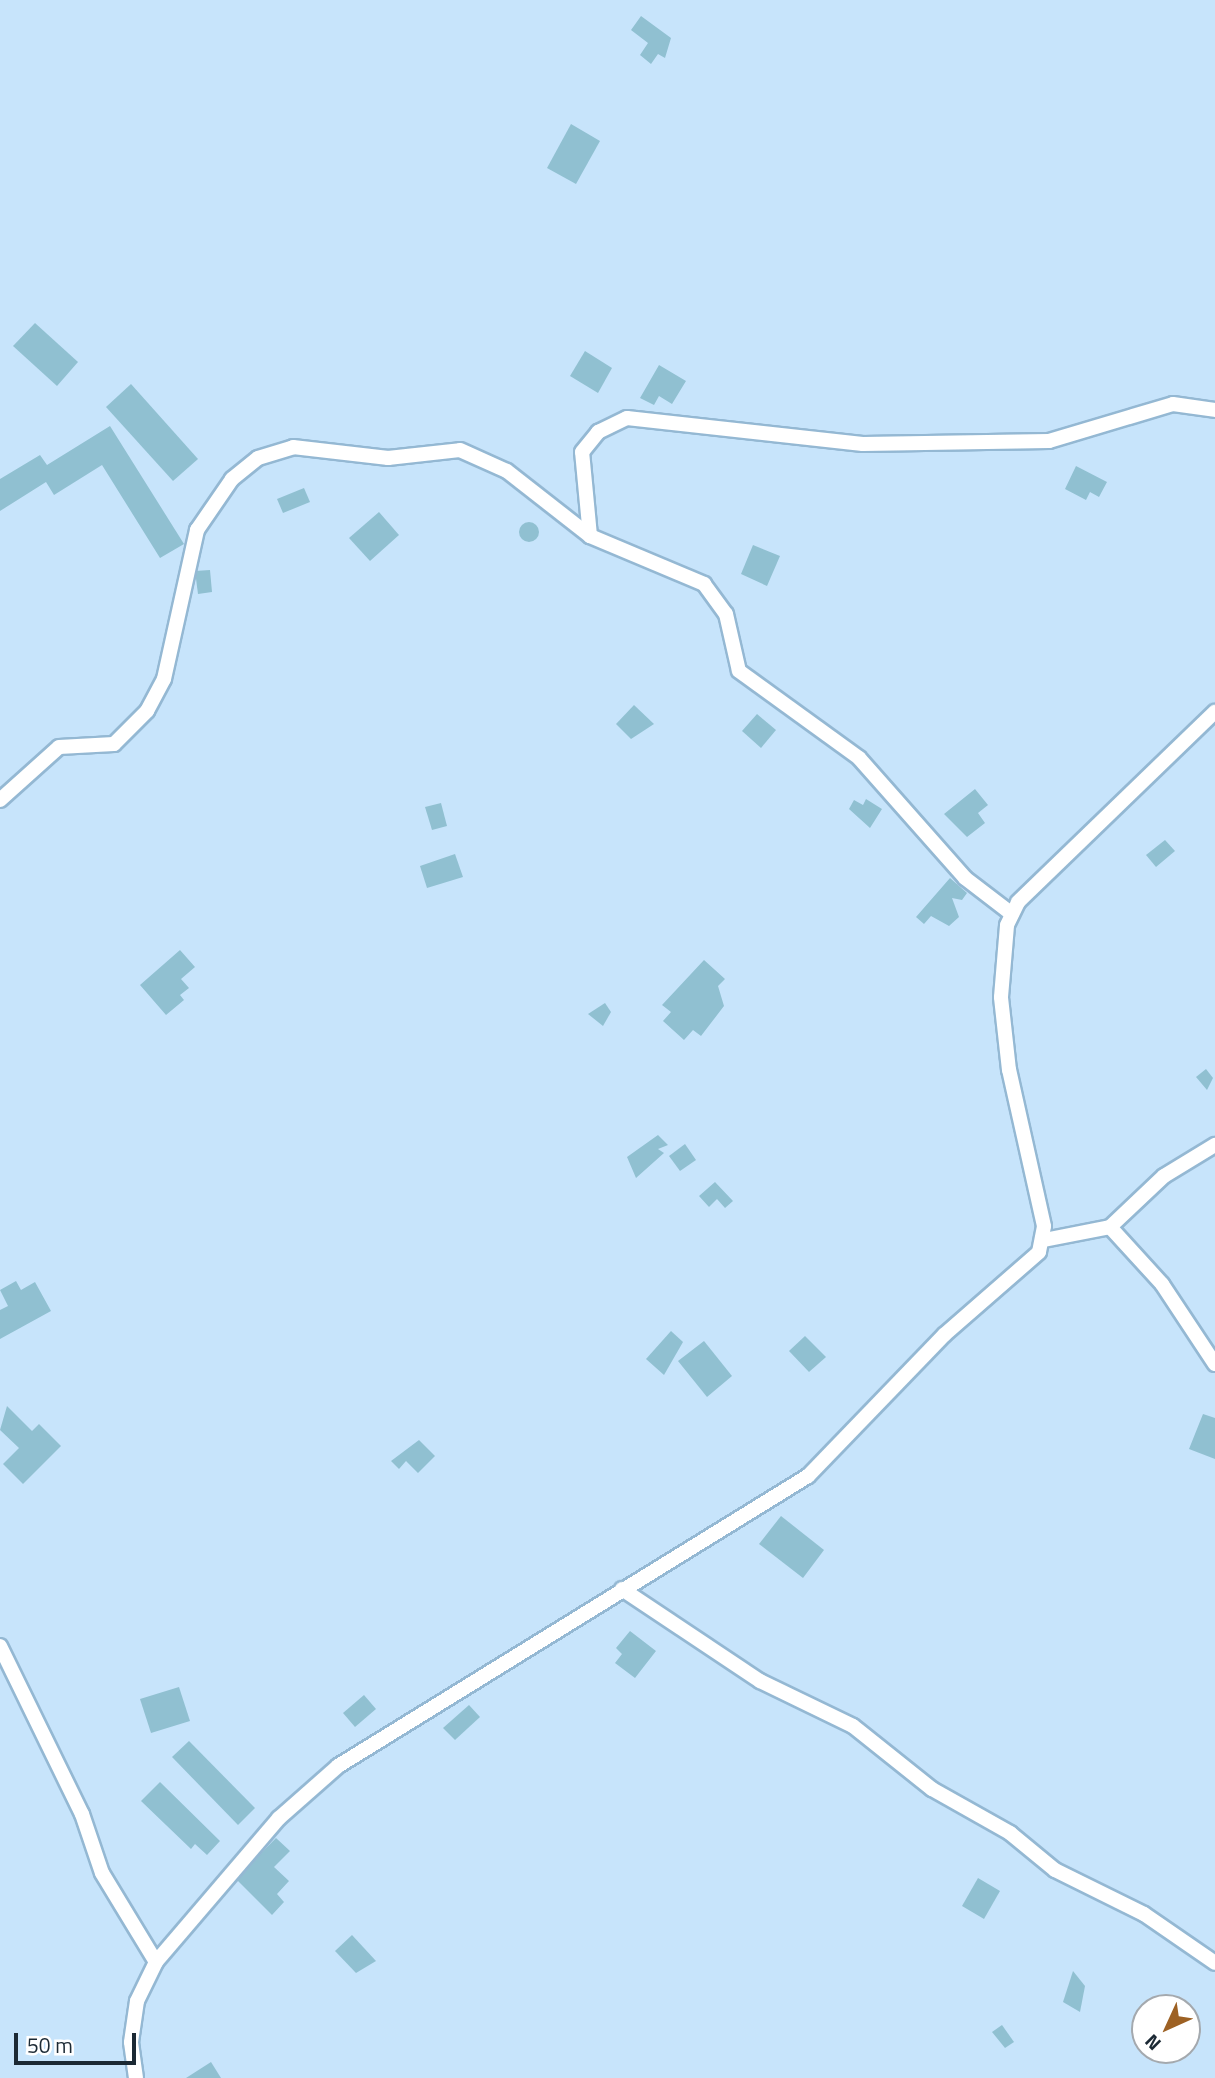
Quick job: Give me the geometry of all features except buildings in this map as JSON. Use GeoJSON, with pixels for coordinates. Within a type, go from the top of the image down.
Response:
{"type":"FeatureCollection","features":[{"type":"Feature","properties":{"kind":"street"},"geometry":{"type":"LineString","coordinates":[[590,537],[582,452],[598,432],[627,418],[863,444],[1049,441],[1173,404],[1215,410]]}},
{"type":"Feature","properties":{"kind":"street"},"geometry":{"type":"LineString","coordinates":[[0,800],[59,747],[114,744],[147,711],[164,679],[197,530],[232,480],[258,458],[293,447],[388,458],[460,450],[508,471],[590,537],[704,584],[726,614],[739,671],[859,758],[965,878],[1012,914]]}},
{"type":"Feature","properties":{"kind":"street"},"geometry":{"type":"LineString","coordinates":[[1044,1240],[1001,997],[1000,959],[1012,914],[1215,712]]}},
{"type":"Feature","properties":{"kind":"street"},"geometry":{"type":"LineString","coordinates":[[136,2078],[131,2042],[137,2001],[156,1962],[279,1818],[338,1766],[808,1476],[1044,1240],[1110,1227],[1164,1176],[1215,1144]]}},
{"type":"Feature","properties":{"kind":"street"},"geometry":{"type":"LineString","coordinates":[[1110,1227],[1161,1284],[1215,1364]]}},
{"type":"Feature","properties":{"kind":"street"},"geometry":{"type":"LineString","coordinates":[[622,1589],[760,1681],[853,1726],[932,1789],[1010,1833],[1055,1870],[1144,1914],[1215,1963]]}},
{"type":"Feature","properties":{"kind":"street"},"geometry":{"type":"LineString","coordinates":[[0,1646],[82,1814],[102,1873],[156,1962]]}}]}
